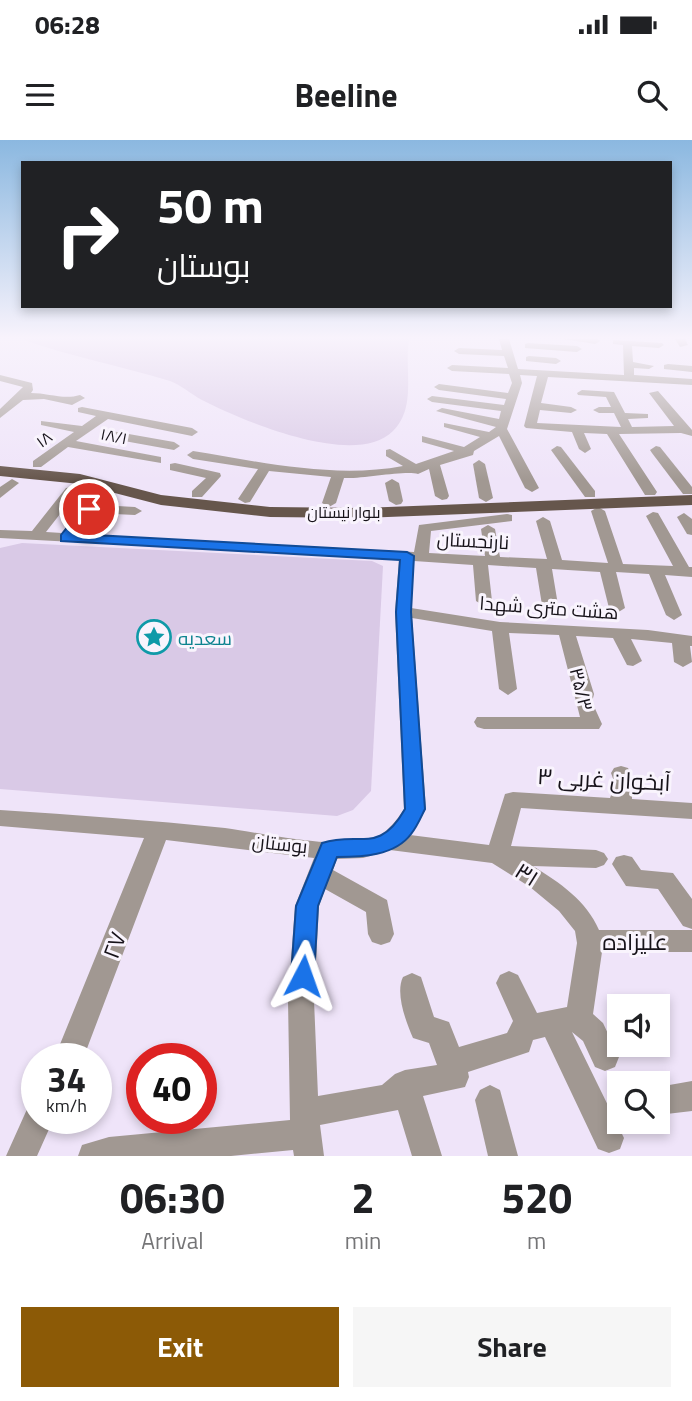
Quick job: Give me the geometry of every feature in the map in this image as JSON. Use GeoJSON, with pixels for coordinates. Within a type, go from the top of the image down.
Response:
{"type":"FeatureCollection","features":[{"type":"Feature","properties":{"kind":"main road","name":"بلوار نیستان"},"geometry":{"type":"LineString","coordinates":[[0,462],[92,471],[197,494],[329,503],[689,490]]}},
{"type":"Feature","properties":{"kind":"main road","name":"بلوار نیستان"},"geometry":{"type":"LineString","coordinates":[[6,477],[80,479],[161,500],[270,512],[362,513],[689,490]]}},
{"type":"Feature","properties":{"kind":"street"},"geometry":{"type":"LineString","coordinates":[[0,407],[16,388],[13,386]]}},
{"type":"Feature","properties":{"kind":"street"},"geometry":{"type":"LineString","coordinates":[[0,415],[28,390],[28,386]]}},
{"type":"Feature","properties":{"kind":"street"},"geometry":{"type":"LineString","coordinates":[[20,397],[44,396],[72,402],[80,398],[34,386]]}},
{"type":"Feature","properties":{"kind":"street"},"geometry":{"type":"LineString","coordinates":[[193,455],[339,474],[418,470],[469,452],[498,429],[513,397],[512,386]]}},
{"type":"Feature","properties":{"kind":"street"},"geometry":{"type":"LineString","coordinates":[[540,386],[530,426],[611,430],[622,419]]}},
{"type":"Feature","properties":{"kind":"street"},"geometry":{"type":"LineString","coordinates":[[439,387],[513,397]]}},
{"type":"Feature","properties":{"kind":"street"},"geometry":{"type":"LineString","coordinates":[[654,393],[688,433]]}},
{"type":"Feature","properties":{"kind":"street"},"geometry":{"type":"LineString","coordinates":[[536,401],[575,400],[610,394],[622,419]]}},
{"type":"Feature","properties":{"kind":"street"},"geometry":{"type":"LineString","coordinates":[[508,409],[432,404],[498,429],[532,488]]}},
{"type":"Feature","properties":{"kind":"street"},"geometry":{"type":"LineString","coordinates":[[82,410],[192,432]]}},
{"type":"Feature","properties":{"kind":"street"},"geometry":{"type":"LineString","coordinates":[[598,410],[659,433],[688,433]]}},
{"type":"Feature","properties":{"kind":"street","name":"۱۸"},"geometry":{"type":"LineString","coordinates":[[37,464],[105,415]]}},
{"type":"Feature","properties":{"kind":"street"},"geometry":{"type":"LineString","coordinates":[[590,420],[644,416]]}},
{"type":"Feature","properties":{"kind":"street"},"geometry":{"type":"LineString","coordinates":[[87,447],[125,419]]}},
{"type":"Feature","properties":{"kind":"street"},"geometry":{"type":"LineString","coordinates":[[45,423],[85,430]]}},
{"type":"Feature","properties":{"kind":"street"},"geometry":{"type":"LineString","coordinates":[[448,425],[498,429]]}},
{"type":"Feature","properties":{"kind":"street"},"geometry":{"type":"LineString","coordinates":[[577,429],[585,449]]}},
{"type":"Feature","properties":{"kind":"street"},"geometry":{"type":"LineString","coordinates":[[611,430],[650,492]]}},
{"type":"Feature","properties":{"kind":"street"},"geometry":{"type":"LineString","coordinates":[[106,434],[174,446]]}},
{"type":"Feature","properties":{"kind":"street"},"geometry":{"type":"LineString","coordinates":[[426,439],[469,452]]}},
{"type":"Feature","properties":{"kind":"street","name":"۱۸/۱"},"geometry":{"type":"LineString","coordinates":[[65,443],[157,460]]}},
{"type":"Feature","properties":{"kind":"street"},"geometry":{"type":"LineString","coordinates":[[557,450],[590,494]]}},
{"type":"Feature","properties":{"kind":"street"},"geometry":{"type":"LineString","coordinates":[[656,450],[689,490]]}},
{"type":"Feature","properties":{"kind":"street"},"geometry":{"type":"LineString","coordinates":[[390,453],[418,470]]}},
{"type":"Feature","properties":{"kind":"street"},"geometry":{"type":"LineString","coordinates":[[479,464],[486,498]]}},
{"type":"Feature","properties":{"kind":"street"},"geometry":{"type":"LineString","coordinates":[[245,499],[266,466]]}},
{"type":"Feature","properties":{"kind":"street"},"geometry":{"type":"LineString","coordinates":[[434,466],[443,496]]}},
{"type":"Feature","properties":{"kind":"street"},"geometry":{"type":"LineString","coordinates":[[175,467],[215,476],[197,494]]}},
{"type":"Feature","properties":{"kind":"street"},"geometry":{"type":"LineString","coordinates":[[329,503],[339,474]]}},
{"type":"Feature","properties":{"kind":"street"},"geometry":{"type":"LineString","coordinates":[[0,494],[6,477]]}},
{"type":"Feature","properties":{"kind":"street"},"geometry":{"type":"LineString","coordinates":[[392,483],[396,501]]}},
{"type":"Feature","properties":{"kind":"street"},"geometry":{"type":"LineString","coordinates":[[36,536],[71,491]]}},
{"type":"Feature","properties":{"kind":"street"},"geometry":{"type":"LineString","coordinates":[[66,538],[99,496]]}},
{"type":"Feature","properties":{"kind":"street"},"geometry":{"type":"LineString","coordinates":[[89,509],[135,511]]}},
{"type":"Feature","properties":{"kind":"street"},"geometry":{"type":"LineString","coordinates":[[598,511],[612,567],[617,608]]}},
{"type":"Feature","properties":{"kind":"street"},"geometry":{"type":"LineString","coordinates":[[653,516],[687,572]]}},
{"type":"Feature","properties":{"kind":"street"},"geometry":{"type":"LineString","coordinates":[[684,517],[692,531]]}},
{"type":"Feature","properties":{"kind":"street"},"geometry":{"type":"LineString","coordinates":[[389,841],[403,830],[415,809],[403,612],[414,556],[424,528],[507,518]]}},
{"type":"Feature","properties":{"kind":"street"},"geometry":{"type":"LineString","coordinates":[[543,521],[549,564],[550,605]]}},
{"type":"Feature","properties":{"kind":"street"},"geometry":{"type":"LineString","coordinates":[[484,601],[488,529]]}},
{"type":"Feature","properties":{"kind":"street","name":"نارنجستان"},"geometry":{"type":"LineString","coordinates":[[0,534],[687,572]]}},
{"type":"Feature","properties":{"kind":"street"},"geometry":{"type":"LineString","coordinates":[[655,570],[674,615]]}},
{"type":"Feature","properties":{"kind":"street","name":"هشت متری شهدا"},"geometry":{"type":"LineString","coordinates":[[403,612],[500,626],[686,640]]}},
{"type":"Feature","properties":{"kind":"street"},"geometry":{"type":"LineString","coordinates":[[500,626],[508,689]]}},
{"type":"Feature","properties":{"kind":"street","name":"۳۵/۳"},"geometry":{"type":"LineString","coordinates":[[484,722],[592,724],[583,702],[585,694],[566,631]]}},
{"type":"Feature","properties":{"kind":"street"},"geometry":{"type":"LineString","coordinates":[[620,634],[633,661]]}},
{"type":"Feature","properties":{"kind":"street"},"geometry":{"type":"LineString","coordinates":[[683,662],[686,640]]}},
{"type":"Feature","properties":{"kind":"street"},"geometry":{"type":"LineString","coordinates":[[621,773],[626,786],[621,791],[621,807]]}},
{"type":"Feature","properties":{"kind":"street","name":"آبخوان غربی ۳"},"geometry":{"type":"LineString","coordinates":[[513,800],[692,811]]}},
{"type":"Feature","properties":{"kind":"street","name":"۳۱"},"geometry":{"type":"LineString","coordinates":[[513,800],[496,855],[546,886],[580,917],[590,941]]}},
{"type":"Feature","properties":{"kind":"street","name":"بوستان"},"geometry":{"type":"LineString","coordinates":[[0,818],[158,830],[329,849],[364,849],[389,841]]}},
{"type":"Feature","properties":{"kind":"street","name":"۲۷"},"geometry":{"type":"LineString","coordinates":[[76,1043],[158,830]]}},
{"type":"Feature","properties":{"kind":"street"},"geometry":{"type":"LineString","coordinates":[[389,841],[496,855],[596,859]]}},
{"type":"Feature","properties":{"kind":"street"},"geometry":{"type":"LineString","coordinates":[[306,1134],[301,1000],[307,906],[329,849]]}},
{"type":"Feature","properties":{"kind":"street"},"geometry":{"type":"LineString","coordinates":[[624,863],[634,880],[665,880],[692,919]]}},
{"type":"Feature","properties":{"kind":"street"},"geometry":{"type":"LineString","coordinates":[[319,874],[378,907],[381,934]]}},
{"type":"Feature","properties":{"kind":"street","name":"علیزاده"},"geometry":{"type":"LineString","coordinates":[[553,1022],[590,941],[692,941]]}},
{"type":"Feature","properties":{"kind":"street"},"geometry":{"type":"LineString","coordinates":[[509,982],[553,1022],[609,1138]]}},
{"type":"Feature","properties":{"kind":"street"},"geometry":{"type":"LineString","coordinates":[[412,985],[423,1029],[439,1031],[453,1070]]}},
{"type":"Feature","properties":{"kind":"street"},"geometry":{"type":"LineString","coordinates":[[104,1155],[306,1134],[389,1099],[405,1084],[453,1070],[519,1043],[521,1031],[553,1022],[593,1032],[605,1057]]}},
{"type":"Feature","properties":{"kind":"street"},"geometry":{"type":"LineString","coordinates":[[405,1084],[427,1156]]}},
{"type":"Feature","properties":{"kind":"street"},"geometry":{"type":"LineString","coordinates":[[670,1099],[692,1096]]}},
{"type":"Feature","properties":{"kind":"street"},"geometry":{"type":"LineString","coordinates":[[490,1100],[503,1156]]}},
{"type":"Feature","properties":{"kind":"street"},"geometry":{"type":"LineString","coordinates":[[20,1156],[31,1134]]}},
{"type":"Feature","properties":{"kind":"shaded area"},"geometry":{"type":"Polygon","coordinates":[[[180,386],[408,386],[405,411],[393,431],[376,441],[353,445],[299,438],[244,419],[202,400],[180,386]]]}},
{"type":"Feature","properties":{"kind":"shaded area"},"geometry":{"type":"Polygon","coordinates":[[[22,543],[372,561],[383,566],[371,791],[353,810],[337,816],[0,789],[0,548],[22,543]]]}},
{"type":"Feature","properties":{"kind":"place","name":"سعدیه"},"geometry":{"type":"Point","coordinates":[154,637]}},
{"type":"Feature","properties":{"kind":"route"},"geometry":{"type":"LineString","coordinates":[[89,509],[66,538],[407,556],[403,612],[415,809],[403,830],[389,841],[364,849],[329,849],[307,906],[303,976]]}}]}
